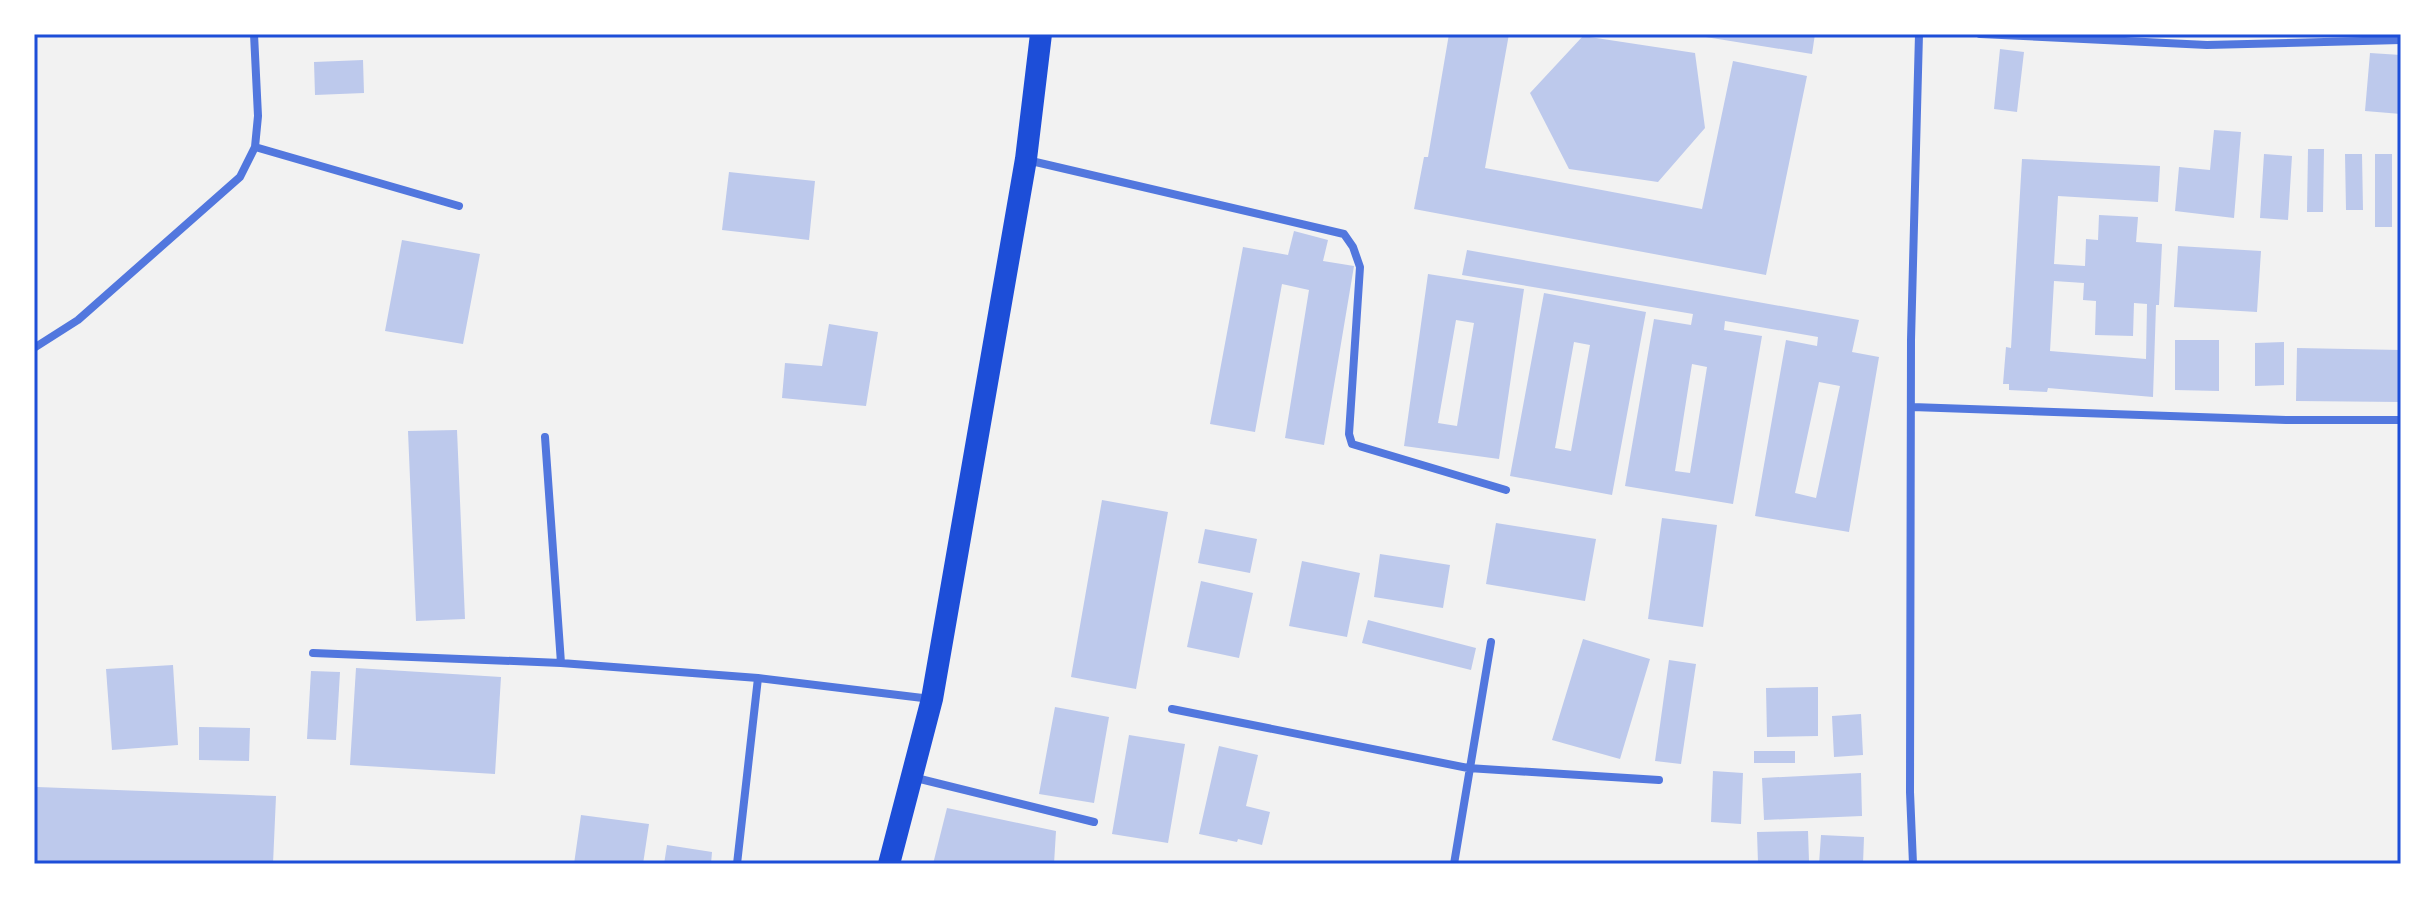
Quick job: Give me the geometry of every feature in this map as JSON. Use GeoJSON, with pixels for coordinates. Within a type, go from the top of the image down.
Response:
{"type":"FeatureCollection","features":[{"type":"Feature","properties":{"kind":"highway"},"geometry":{"type":"LineString","coordinates":[[889,864],[932,699],[1026,159],[1041,34]]}},
{"type":"Feature","properties":{"kind":"street"},"geometry":{"type":"LineString","coordinates":[[34,348],[78,320],[240,177],[255,147],[258,116],[254,34]]}},
{"type":"Feature","properties":{"kind":"street"},"geometry":{"type":"LineString","coordinates":[[1913,864],[1910,792],[1912,407],[1919,34]]}},
{"type":"Feature","properties":{"kind":"street"},"geometry":{"type":"LineString","coordinates":[[1980,34],[2207,45],[2401,40]]}},
{"type":"Feature","properties":{"kind":"street"},"geometry":{"type":"LineString","coordinates":[[255,147],[459,206]]}},
{"type":"Feature","properties":{"kind":"street"},"geometry":{"type":"LineString","coordinates":[[1026,159],[1344,234],[1353,247],[1360,267],[1349,434],[1352,444],[1506,490]]}},
{"type":"Feature","properties":{"kind":"street"},"geometry":{"type":"LineString","coordinates":[[1912,407],[2286,420],[2401,420]]}},
{"type":"Feature","properties":{"kind":"street"},"geometry":{"type":"LineString","coordinates":[[545,437],[561,663]]}},
{"type":"Feature","properties":{"kind":"street"},"geometry":{"type":"LineString","coordinates":[[1454,864],[1491,642]]}},
{"type":"Feature","properties":{"kind":"street"},"geometry":{"type":"LineString","coordinates":[[313,653],[561,663],[758,678],[932,699]]}},
{"type":"Feature","properties":{"kind":"street"},"geometry":{"type":"LineString","coordinates":[[737,864],[758,678]]}},
{"type":"Feature","properties":{"kind":"street"},"geometry":{"type":"LineString","coordinates":[[1172,709],[1468,768],[1659,780]]}},
{"type":"Feature","properties":{"kind":"street"},"geometry":{"type":"LineString","coordinates":[[911,776],[1094,822]]}},
{"type":"Feature","properties":{"kind":"building"},"geometry":{"type":"Polygon","coordinates":[[[1449,34],[1509,34],[1485,168],[1702,209],[1733,61],[1807,76],[1766,275],[1414,209],[1424,157],[1428,157],[1449,34]]]}},
{"type":"Feature","properties":{"kind":"building"},"geometry":{"type":"Polygon","coordinates":[[[1687,34],[1815,34],[1812,54],[1687,34]]]}},
{"type":"Feature","properties":{"kind":"building"},"geometry":{"type":"Polygon","coordinates":[[[1583,36],[1695,53],[1705,128],[1658,182],[1569,169],[1530,93],[1583,36]]]}},
{"type":"Feature","properties":{"kind":"building"},"geometry":{"type":"Polygon","coordinates":[[[2000,49],[2024,52],[2017,112],[1994,109],[2000,49]]]}},
{"type":"Feature","properties":{"kind":"building"},"geometry":{"type":"Polygon","coordinates":[[[2370,53],[2401,55],[2401,114],[2365,111],[2370,53]]]}},
{"type":"Feature","properties":{"kind":"building"},"geometry":{"type":"Polygon","coordinates":[[[363,60],[364,93],[315,95],[314,62],[363,60]]]}},
{"type":"Feature","properties":{"kind":"building"},"geometry":{"type":"Polygon","coordinates":[[[2214,130],[2241,132],[2234,218],[2175,211],[2179,167],[2210,170],[2214,130]]]}},
{"type":"Feature","properties":{"kind":"building"},"geometry":{"type":"Polygon","coordinates":[[[2308,149],[2324,149],[2323,212],[2307,212],[2308,149]]]}},
{"type":"Feature","properties":{"kind":"building"},"geometry":{"type":"Polygon","coordinates":[[[2264,154],[2292,156],[2288,220],[2260,218],[2264,154]]]}},
{"type":"Feature","properties":{"kind":"building"},"geometry":{"type":"Polygon","coordinates":[[[2345,154],[2362,154],[2363,210],[2346,210],[2345,154]]]}},
{"type":"Feature","properties":{"kind":"building"},"geometry":{"type":"Polygon","coordinates":[[[2375,154],[2392,154],[2392,227],[2375,227],[2375,154]]]}},
{"type":"Feature","properties":{"kind":"building"},"geometry":{"type":"Polygon","coordinates":[[[2022,159],[2160,166],[2158,202],[2058,196],[2054,264],[2085,266],[2086,239],[2098,240],[2099,215],[2138,217],[2136,242],[2162,244],[2159,305],[2156,305],[2153,397],[2048,388],[2047,392],[2009,390],[2009,384],[2003,384],[2006,347],[2011,348],[2022,159]],[[2054,281],[2050,351],[2146,359],[2147,304],[2134,303],[2133,336],[2095,335],[2096,301],[2083,300],[2084,283],[2054,281]]]}},
{"type":"Feature","properties":{"kind":"building"},"geometry":{"type":"Polygon","coordinates":[[[729,172],[815,181],[809,240],[722,230],[729,172]]]}},
{"type":"Feature","properties":{"kind":"building"},"geometry":{"type":"Polygon","coordinates":[[[1294,231],[1328,240],[1323,261],[1354,266],[1324,445],[1285,438],[1309,290],[1282,284],[1255,432],[1210,424],[1243,247],[1288,255],[1294,231]]]}},
{"type":"Feature","properties":{"kind":"building"},"geometry":{"type":"Polygon","coordinates":[[[402,240],[480,254],[463,344],[385,331],[402,240]]]}},
{"type":"Feature","properties":{"kind":"building"},"geometry":{"type":"Polygon","coordinates":[[[2178,246],[2261,251],[2257,312],[2174,307],[2178,246]]]}},
{"type":"Feature","properties":{"kind":"building"},"geometry":{"type":"Polygon","coordinates":[[[1467,250],[1859,320],[1852,352],[1879,357],[1849,532],[1755,516],[1786,340],[1817,346],[1818,337],[1725,321],[1724,330],[1762,336],[1733,504],[1625,486],[1654,319],[1691,325],[1693,314],[1462,275],[1467,250]],[[1692,364],[1675,471],[1690,473],[1707,367],[1692,364]],[[1819,382],[1795,493],[1816,498],[1840,386],[1819,382]]]}},
{"type":"Feature","properties":{"kind":"building"},"geometry":{"type":"Polygon","coordinates":[[[1428,274],[1524,289],[1499,459],[1404,446],[1428,274]],[[1456,320],[1438,423],[1457,426],[1474,323],[1456,320]]]}},
{"type":"Feature","properties":{"kind":"building"},"geometry":{"type":"Polygon","coordinates":[[[1544,293],[1646,312],[1612,495],[1510,476],[1544,293]],[[1574,342],[1555,448],[1571,451],[1590,345],[1574,342]]]}},
{"type":"Feature","properties":{"kind":"building"},"geometry":{"type":"Polygon","coordinates":[[[829,324],[878,332],[866,406],[782,398],[785,363],[822,366],[829,324]]]}},
{"type":"Feature","properties":{"kind":"building"},"geometry":{"type":"Polygon","coordinates":[[[2175,340],[2219,340],[2219,391],[2175,390],[2175,340]]]}},
{"type":"Feature","properties":{"kind":"building"},"geometry":{"type":"Polygon","coordinates":[[[2284,342],[2284,385],[2255,386],[2255,343],[2284,342]]]}},
{"type":"Feature","properties":{"kind":"building"},"geometry":{"type":"Polygon","coordinates":[[[2297,348],[2401,350],[2401,402],[2296,401],[2297,348]]]}},
{"type":"Feature","properties":{"kind":"building"},"geometry":{"type":"Polygon","coordinates":[[[457,430],[465,619],[416,621],[408,431],[457,430]]]}},
{"type":"Feature","properties":{"kind":"building"},"geometry":{"type":"Polygon","coordinates":[[[1102,500],[1168,512],[1136,689],[1071,677],[1102,500]]]}},
{"type":"Feature","properties":{"kind":"building"},"geometry":{"type":"Polygon","coordinates":[[[1662,518],[1717,525],[1703,627],[1648,619],[1662,518]]]}},
{"type":"Feature","properties":{"kind":"building"},"geometry":{"type":"Polygon","coordinates":[[[1496,523],[1596,539],[1585,601],[1486,584],[1496,523]]]}},
{"type":"Feature","properties":{"kind":"building"},"geometry":{"type":"Polygon","coordinates":[[[1205,529],[1257,539],[1250,573],[1198,563],[1205,529]]]}},
{"type":"Feature","properties":{"kind":"building"},"geometry":{"type":"Polygon","coordinates":[[[1380,554],[1450,565],[1443,608],[1374,597],[1380,554]]]}},
{"type":"Feature","properties":{"kind":"building"},"geometry":{"type":"Polygon","coordinates":[[[1302,561],[1360,573],[1347,637],[1289,626],[1302,561]]]}},
{"type":"Feature","properties":{"kind":"building"},"geometry":{"type":"Polygon","coordinates":[[[1201,581],[1253,593],[1239,658],[1187,647],[1201,581]]]}},
{"type":"Feature","properties":{"kind":"building"},"geometry":{"type":"Polygon","coordinates":[[[1368,620],[1476,648],[1471,670],[1362,643],[1368,620]]]}},
{"type":"Feature","properties":{"kind":"building"},"geometry":{"type":"Polygon","coordinates":[[[1583,639],[1650,659],[1620,759],[1552,740],[1583,639]]]}},
{"type":"Feature","properties":{"kind":"building"},"geometry":{"type":"Polygon","coordinates":[[[1669,660],[1696,664],[1681,764],[1655,761],[1669,660]]]}},
{"type":"Feature","properties":{"kind":"building"},"geometry":{"type":"Polygon","coordinates":[[[173,665],[178,745],[112,750],[106,669],[173,665]]]}},
{"type":"Feature","properties":{"kind":"building"},"geometry":{"type":"Polygon","coordinates":[[[356,668],[501,677],[495,774],[350,765],[356,668]]]}},
{"type":"Feature","properties":{"kind":"building"},"geometry":{"type":"Polygon","coordinates":[[[311,671],[340,672],[336,740],[307,739],[311,671]]]}},
{"type":"Feature","properties":{"kind":"building"},"geometry":{"type":"Polygon","coordinates":[[[1818,687],[1818,736],[1767,737],[1766,688],[1818,687]]]}},
{"type":"Feature","properties":{"kind":"building"},"geometry":{"type":"Polygon","coordinates":[[[1055,707],[1109,717],[1094,803],[1039,794],[1055,707]]]}},
{"type":"Feature","properties":{"kind":"building"},"geometry":{"type":"Polygon","coordinates":[[[1861,714],[1863,755],[1834,757],[1832,716],[1861,714]]]}},
{"type":"Feature","properties":{"kind":"building"},"geometry":{"type":"Polygon","coordinates":[[[199,727],[250,728],[249,761],[199,760],[199,727]]]}},
{"type":"Feature","properties":{"kind":"building"},"geometry":{"type":"Polygon","coordinates":[[[1129,735],[1185,744],[1168,843],[1112,834],[1129,735]]]}},
{"type":"Feature","properties":{"kind":"building"},"geometry":{"type":"Polygon","coordinates":[[[1219,746],[1258,755],[1246,806],[1270,812],[1262,845],[1199,834],[1219,746]]]}},
{"type":"Feature","properties":{"kind":"building"},"geometry":{"type":"Polygon","coordinates":[[[1754,751],[1795,751],[1795,763],[1754,763],[1754,751]]]}},
{"type":"Feature","properties":{"kind":"building"},"geometry":{"type":"Polygon","coordinates":[[[1713,771],[1743,773],[1741,824],[1711,822],[1713,771]]]}},
{"type":"Feature","properties":{"kind":"building"},"geometry":{"type":"Polygon","coordinates":[[[1861,773],[1862,816],[1764,820],[1762,778],[1861,773]]]}},
{"type":"Feature","properties":{"kind":"building"},"geometry":{"type":"Polygon","coordinates":[[[37,787],[276,796],[273,864],[34,864],[37,787]]]}},
{"type":"Feature","properties":{"kind":"building"},"geometry":{"type":"Polygon","coordinates":[[[947,808],[1056,831],[1054,864],[933,864],[947,808]]]}},
{"type":"Feature","properties":{"kind":"building"},"geometry":{"type":"Polygon","coordinates":[[[581,815],[649,824],[643,864],[574,864],[581,815]]]}},
{"type":"Feature","properties":{"kind":"building"},"geometry":{"type":"Polygon","coordinates":[[[1808,831],[1809,861],[1758,863],[1757,832],[1808,831]]]}},
{"type":"Feature","properties":{"kind":"building"},"geometry":{"type":"Polygon","coordinates":[[[1821,835],[1864,837],[1863,864],[1819,864],[1821,835]]]}},
{"type":"Feature","properties":{"kind":"building"},"geometry":{"type":"Polygon","coordinates":[[[667,845],[712,852],[711,864],[664,864],[667,845]]]}}]}
